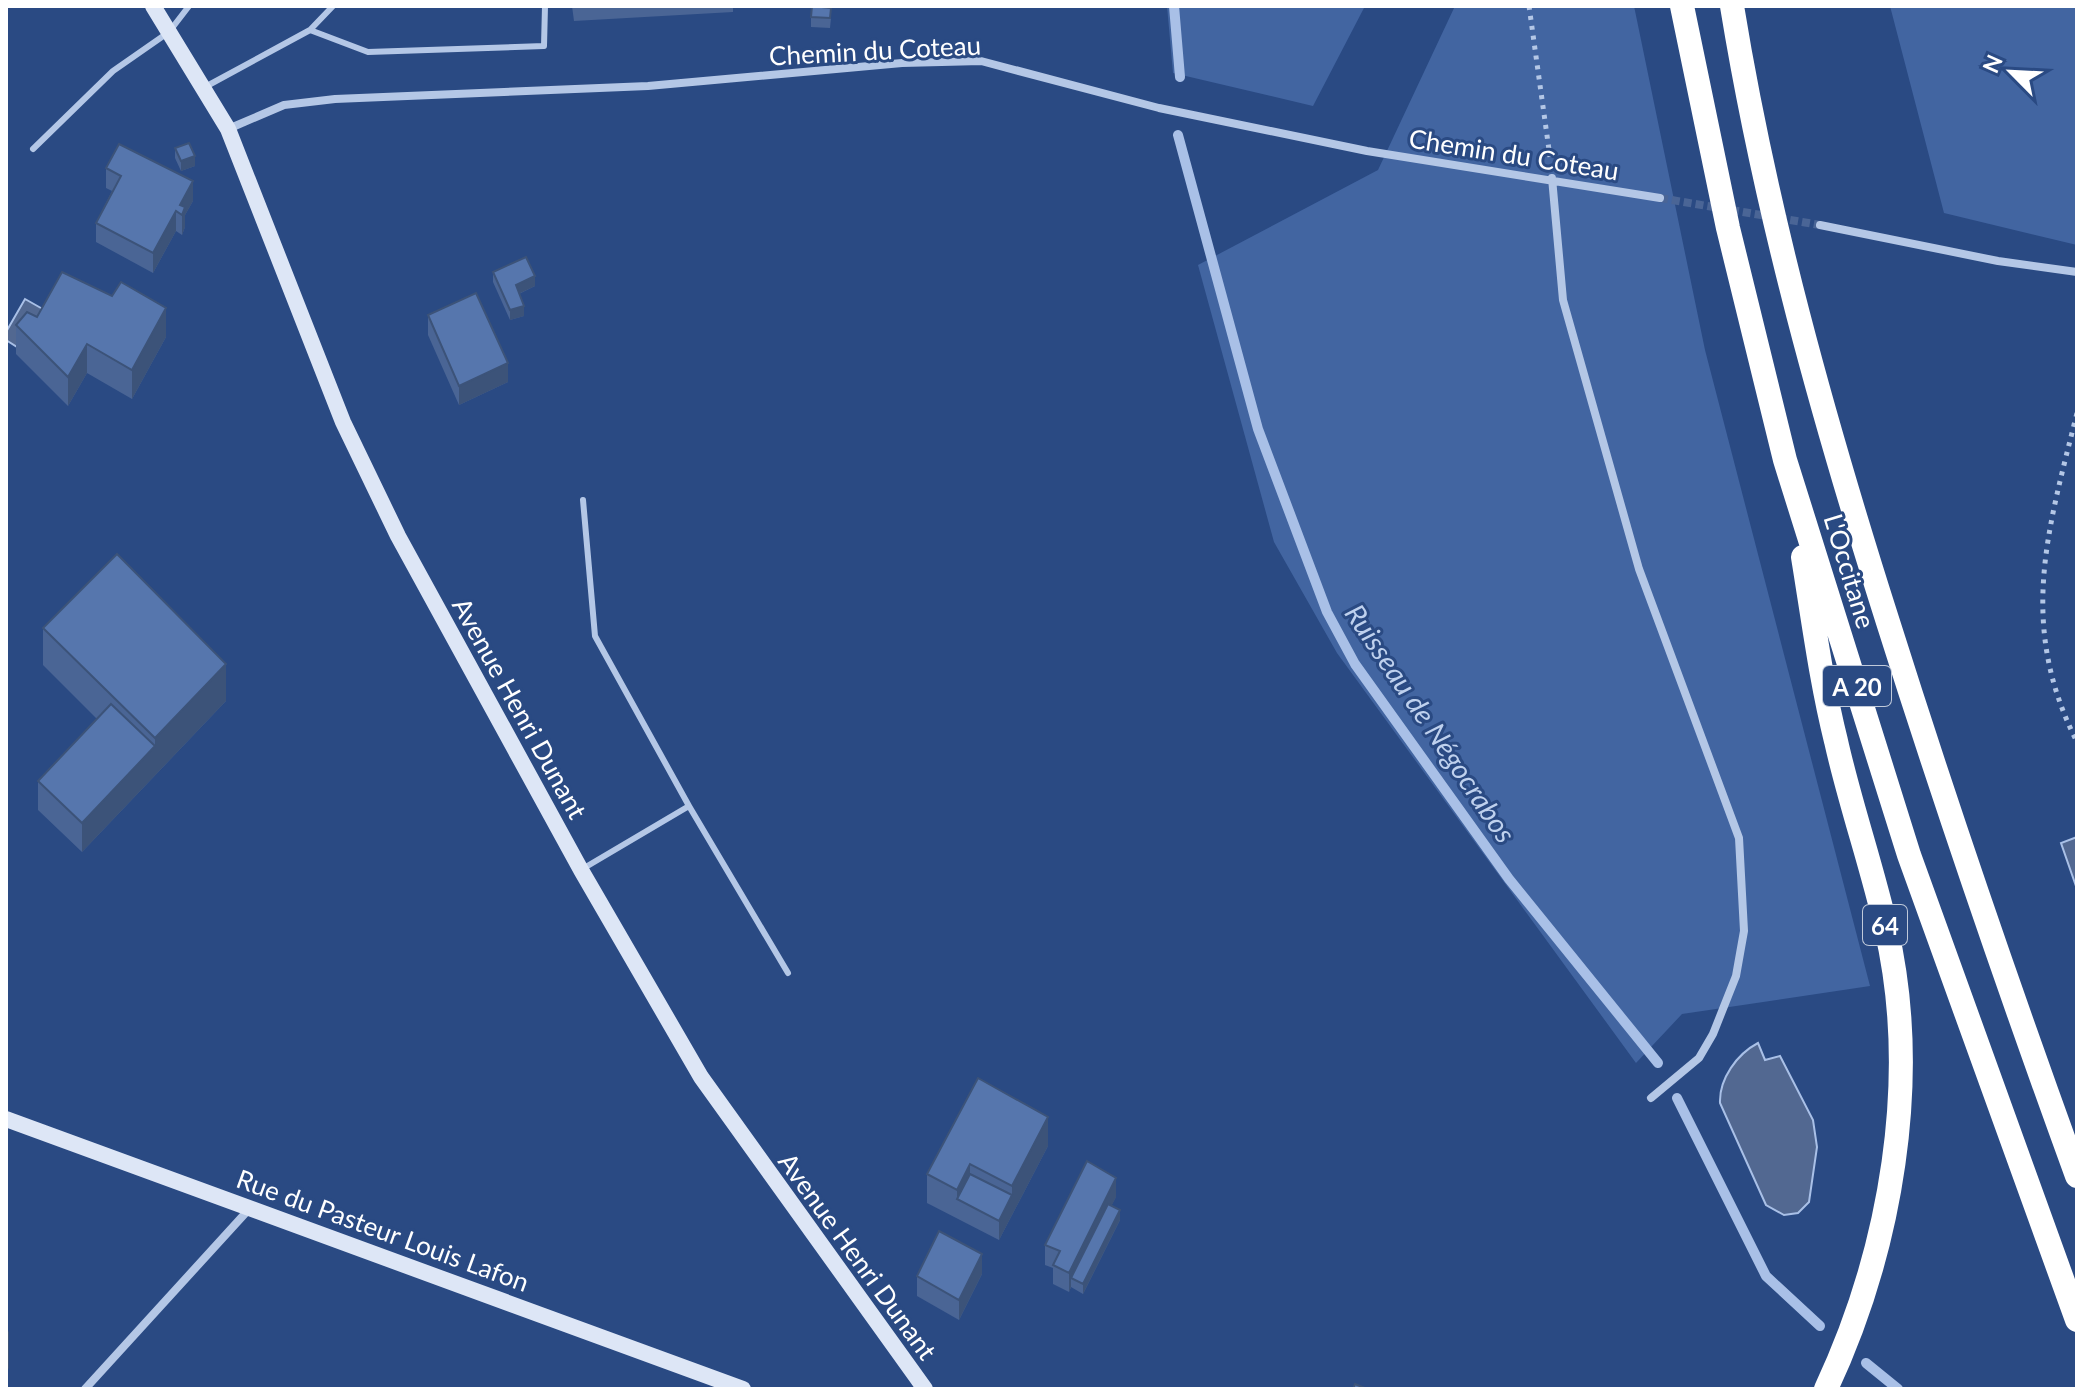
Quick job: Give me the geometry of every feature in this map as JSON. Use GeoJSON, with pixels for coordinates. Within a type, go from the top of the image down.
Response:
{"type":"FeatureCollection","features":[{"type":"Feature","properties":{"kind":"highway","name":"L'Occitane"},"geometry":{"type":"LineString","coordinates":[[1682,6],[1728,228],[1785,460],[1909,855],[2077,1320]]}},
{"type":"Feature","properties":{"kind":"highway","name":"L'Occitane"},"geometry":{"type":"LineString","coordinates":[[1732,6],[1780,238],[1830,440],[1957,841],[2077,1176]]}},
{"type":"Feature","properties":{"kind":"highway","name":"64"},"geometry":{"type":"LineString","coordinates":[[1785,460],[1835,741],[1887,931],[1900,1025],[1898,1121],[1886,1204],[1859,1305],[1826,1389]]}},
{"type":"Feature","properties":{"kind":"main road","name":"Avenue Henri Dunant"},"geometry":{"type":"LineString","coordinates":[[153,6],[228,129],[343,422],[398,536],[581,870],[701,1077],[925,1389]]}},
{"type":"Feature","properties":{"kind":"main road","name":"Rue du Pasteur Louis Lafon"},"geometry":{"type":"LineString","coordinates":[[6,1119],[743,1389]]}},
{"type":"Feature","properties":{"kind":"street","name":"Chemin du Coteau"},"geometry":{"type":"LineString","coordinates":[[228,129],[284,105],[335,99],[648,86],[902,63],[981,61],[1159,108],[1367,151],[1552,178],[1660,198]]}},
{"type":"Feature","properties":{"kind":"street"},"geometry":{"type":"LineString","coordinates":[[1552,178],[1563,300],[1575,345],[1639,569],[1739,838],[1744,931],[1736,976],[1713,1034],[1699,1058],[1651,1098]]}},
{"type":"Feature","properties":{"kind":"street"},"geometry":{"type":"LineString","coordinates":[[1820,225],[1998,261],[2077,272]]}},
{"type":"Feature","properties":{"kind":"street"},"geometry":{"type":"LineString","coordinates":[[85,1389],[252,1207]]}},
{"type":"Feature","properties":{"kind":"lane"},"geometry":{"type":"LineString","coordinates":[[33,149],[113,71],[169,32],[189,6]]}},
{"type":"Feature","properties":{"kind":"lane"},"geometry":{"type":"LineString","coordinates":[[205,87],[310,30],[333,6]]}},
{"type":"Feature","properties":{"kind":"lane"},"geometry":{"type":"LineString","coordinates":[[310,30],[368,52],[544,46],[545,6]]}},
{"type":"Feature","properties":{"kind":"lane"},"geometry":{"type":"LineString","coordinates":[[583,500],[595,636],[689,806],[788,973]]}},
{"type":"Feature","properties":{"kind":"lane"},"geometry":{"type":"LineString","coordinates":[[581,870],[689,806]]}},
{"type":"Feature","properties":{"kind":"path"},"geometry":{"type":"LineString","coordinates":[[1529,6],[1552,178]]}},
{"type":"Feature","properties":{"kind":"path"},"geometry":{"type":"LineString","coordinates":[[2077,413],[2048,544],[2040,611],[2055,689],[2077,742]]}},
{"type":"Feature","properties":{"kind":"shaded area"},"geometry":{"type":"Polygon","coordinates":[[[1167,6],[1365,6],[1313,106],[1173,73],[1167,6]]]}},
{"type":"Feature","properties":{"kind":"shaded area"},"geometry":{"type":"Polygon","coordinates":[[[1455,6],[1634,6],[1705,350],[1870,986],[1682,1014],[1636,1063],[1337,653],[1274,542],[1198,265],[1378,170],[1455,6]]]}},
{"type":"Feature","properties":{"kind":"shaded area"},"geometry":{"type":"Polygon","coordinates":[[[1890,6],[2077,6],[2077,245],[1944,213],[1890,6]]]}},
{"type":"Feature","properties":{"kind":"shaded area"},"geometry":{"type":"Polygon","coordinates":[[[25,299],[48,312],[25,352],[6,340],[6,332],[25,299]]]}},
{"type":"Feature","properties":{"kind":"shaded area"},"geometry":{"type":"Polygon","coordinates":[[[2077,837],[2077,889],[2061,843],[2077,837]]]}},
{"type":"Feature","properties":{"kind":"shaded area"},"geometry":{"type":"Polygon","coordinates":[[[1758,1043],[1765,1060],[1780,1056],[1813,1120],[1817,1147],[1809,1202],[1798,1213],[1784,1215],[1766,1205],[1720,1103],[1720,1094],[1731,1068],[1758,1043]]]}},
{"type":"Feature","properties":{"kind":"building"},"geometry":{"type":"Polygon","coordinates":[[[812,6],[831,8],[830,18],[811,17],[812,6]]]}},
{"type":"Feature","properties":{"kind":"building"},"geometry":{"type":"Polygon","coordinates":[[[189,143],[195,156],[181,161],[175,148],[189,143]]]}},
{"type":"Feature","properties":{"kind":"building"},"geometry":{"type":"Polygon","coordinates":[[[119,144],[193,181],[180,205],[185,207],[182,215],[176,211],[153,253],[96,223],[121,176],[106,168],[119,144]]]}},
{"type":"Feature","properties":{"kind":"building"},"geometry":{"type":"Polygon","coordinates":[[[526,257],[535,276],[516,285],[524,306],[510,310],[493,272],[526,257]]]}},
{"type":"Feature","properties":{"kind":"building"},"geometry":{"type":"Polygon","coordinates":[[[62,272],[112,296],[121,282],[166,308],[132,370],[87,344],[68,377],[16,325],[27,312],[37,317],[62,272]]]}},
{"type":"Feature","properties":{"kind":"building"},"geometry":{"type":"Polygon","coordinates":[[[476,293],[508,363],[459,386],[428,315],[476,293]]]}},
{"type":"Feature","properties":{"kind":"building"},"geometry":{"type":"Polygon","coordinates":[[[117,554],[226,664],[155,738],[43,628],[117,554]]]}},
{"type":"Feature","properties":{"kind":"building"},"geometry":{"type":"Polygon","coordinates":[[[111,704],[155,746],[82,823],[38,781],[111,704]]]}},
{"type":"Feature","properties":{"kind":"building"},"geometry":{"type":"Polygon","coordinates":[[[978,1078],[1048,1117],[1012,1186],[970,1164],[957,1190],[927,1174],[978,1078]]]}},
{"type":"Feature","properties":{"kind":"building"},"geometry":{"type":"Polygon","coordinates":[[[1087,1161],[1116,1178],[1069,1273],[1053,1265],[1060,1251],[1045,1245],[1087,1161]]]}},
{"type":"Feature","properties":{"kind":"building"},"geometry":{"type":"Polygon","coordinates":[[[970,1174],[1012,1195],[999,1221],[957,1199],[970,1174]]]}},
{"type":"Feature","properties":{"kind":"building"},"geometry":{"type":"Polygon","coordinates":[[[1108,1204],[1120,1210],[1083,1284],[1071,1278],[1108,1204]]]}},
{"type":"Feature","properties":{"kind":"building"},"geometry":{"type":"Polygon","coordinates":[[[939,1231],[982,1254],[959,1300],[917,1276],[939,1231]]]}},
{"type":"Feature","properties":{"kind":"waterway","name":"Ruisseau de Négocrabos"},"geometry":{"type":"LineString","coordinates":[[1174,6],[1180,77]]}},
{"type":"Feature","properties":{"kind":"waterway","name":"Ruisseau de Négocrabos"},"geometry":{"type":"LineString","coordinates":[[1178,135],[1258,429],[1327,612],[1355,664],[1509,879],[1658,1063]]}},
{"type":"Feature","properties":{"kind":"waterway","name":"Ruisseau de Négocrabos"},"geometry":{"type":"LineString","coordinates":[[1677,1098],[1766,1276],[1820,1326]]}},
{"type":"Feature","properties":{"kind":"waterway","name":"Ruisseau de Négocrabos"},"geometry":{"type":"LineString","coordinates":[[1866,1363],[1898,1389]]}},
{"type":"Feature","properties":{"kind":"tunnel"},"geometry":{"type":"LineString","coordinates":[[1660,198],[1820,225]]}}]}
